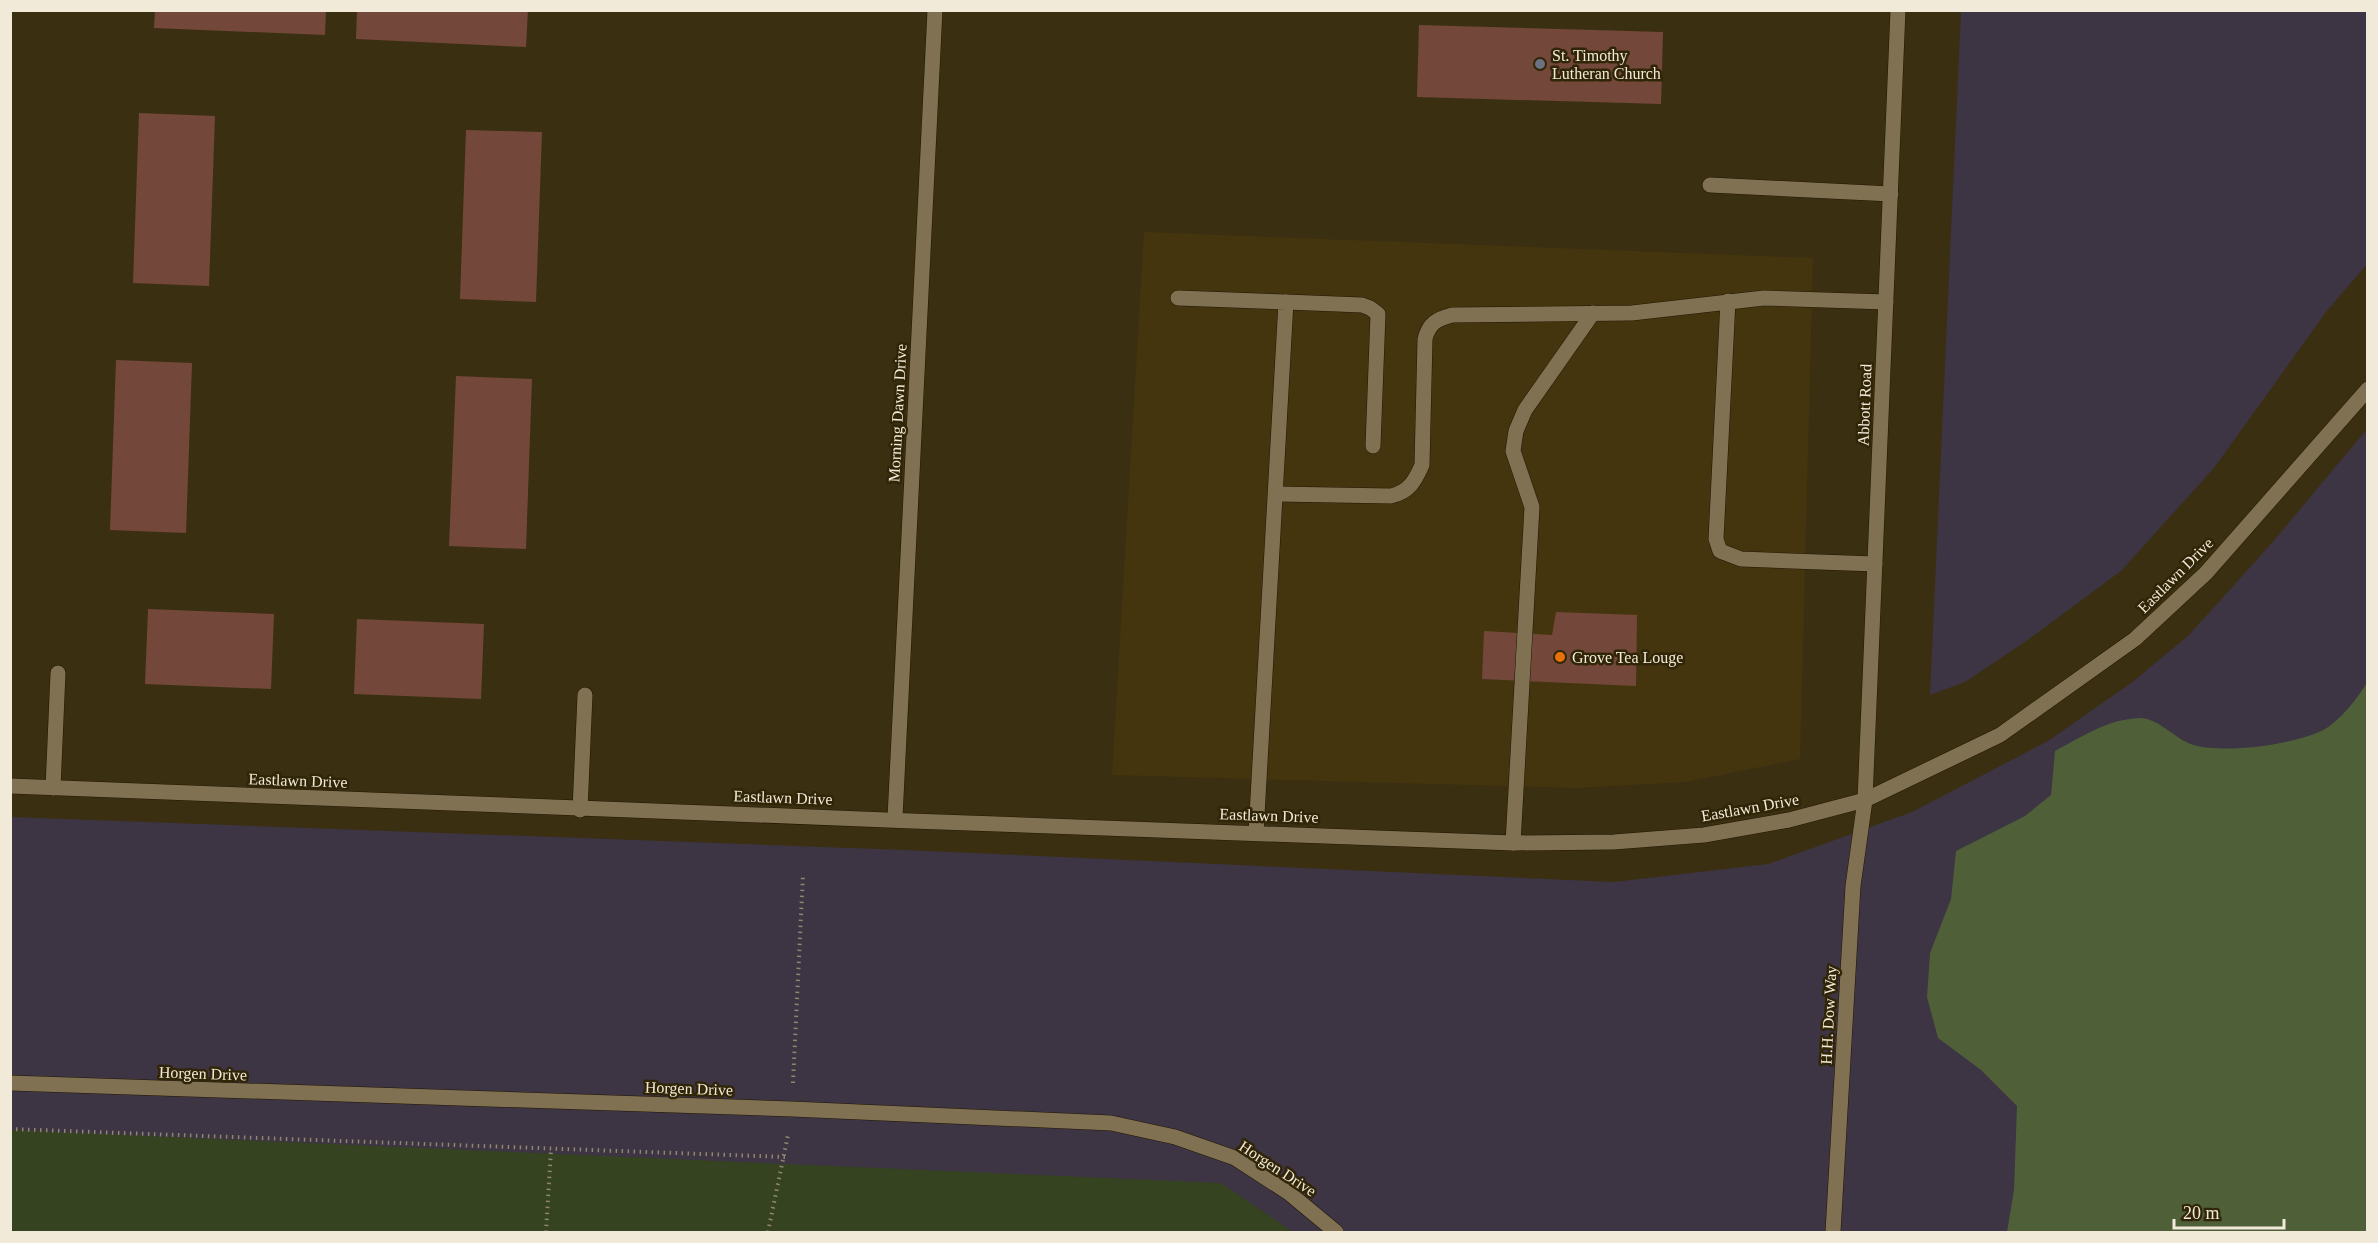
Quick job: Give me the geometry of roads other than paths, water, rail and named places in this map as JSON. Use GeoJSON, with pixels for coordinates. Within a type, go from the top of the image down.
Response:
{"type":"FeatureCollection","features":[{"type":"Feature","properties":{"kind":"street","name":"Morning Dawn Drive"},"geometry":{"type":"LineString","coordinates":[[895,818],[935,10]]}},
{"type":"Feature","properties":{"kind":"street","name":"Abbott Road"},"geometry":{"type":"LineString","coordinates":[[1865,800],[1898,10]]}},
{"type":"Feature","properties":{"kind":"street"},"geometry":{"type":"LineString","coordinates":[[1710,186],[1890,194]]}},
{"type":"Feature","properties":{"kind":"street"},"geometry":{"type":"LineString","coordinates":[[1178,298],[1362,305],[1378,314],[1373,446]]}},
{"type":"Feature","properties":{"kind":"street"},"geometry":{"type":"LineString","coordinates":[[1276,494],[1391,496],[1405,493],[1415,480],[1422,465],[1425,339],[1428,327],[1438,318],[1452,315],[1632,313],[1764,298],[1886,302]]}},
{"type":"Feature","properties":{"kind":"street"},"geometry":{"type":"LineString","coordinates":[[1728,301],[1716,539],[1720,551],[1741,559],[1875,564]]}},
{"type":"Feature","properties":{"kind":"street"},"geometry":{"type":"LineString","coordinates":[[1256,832],[1286,302]]}},
{"type":"Feature","properties":{"kind":"street"},"geometry":{"type":"LineString","coordinates":[[1513,843],[1532,507],[1513,451],[1516,431],[1525,410],[1593,314]]}},
{"type":"Feature","properties":{"kind":"street","name":"Eastlawn Drive"},"geometry":{"type":"LineString","coordinates":[[10,786],[580,810],[895,818],[1513,843],[1614,842],[1704,835],[1790,820],[1865,800],[2000,735],[2135,639],[2206,573],[2367,389]]}},
{"type":"Feature","properties":{"kind":"street"},"geometry":{"type":"LineString","coordinates":[[53,788],[58,673]]}},
{"type":"Feature","properties":{"kind":"street"},"geometry":{"type":"LineString","coordinates":[[580,810],[585,695]]}},
{"type":"Feature","properties":{"kind":"street","name":"H.H. Dow Way"},"geometry":{"type":"LineString","coordinates":[[1833,1233],[1853,886],[1865,800]]}},
{"type":"Feature","properties":{"kind":"street","name":"Horgen Drive"},"geometry":{"type":"LineString","coordinates":[[10,1083],[792,1109],[1112,1123],[1175,1137],[1234,1158],[1290,1193],[1336,1233]]}},
{"type":"Feature","properties":{"kind":"place","name":"St. Timothy Lutheran Church"},"geometry":{"type":"Point","coordinates":[1540,64]}},
{"type":"Feature","properties":{"kind":"place","name":"Grove Tea Louge"},"geometry":{"type":"Point","coordinates":[1560,657]}}]}
